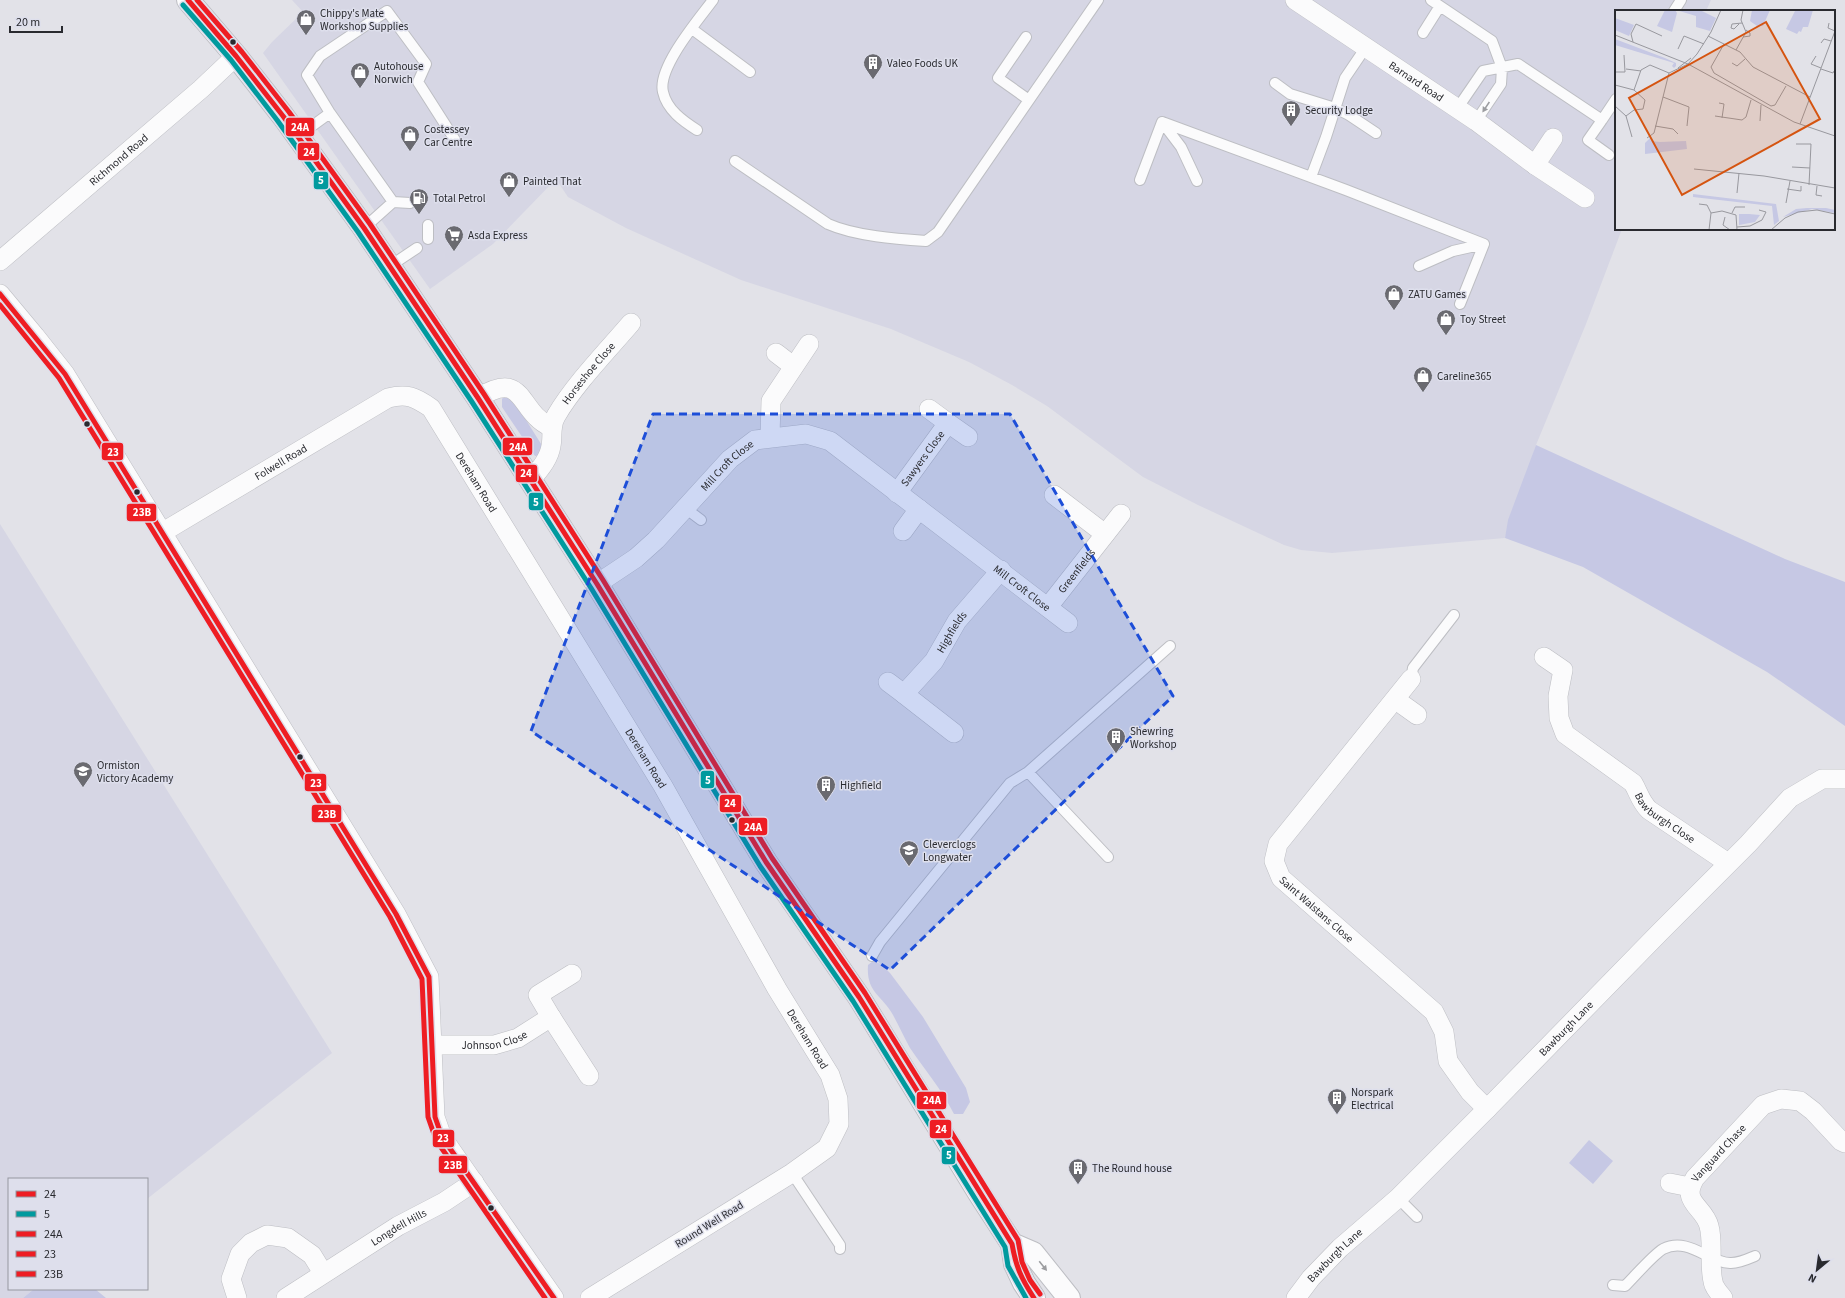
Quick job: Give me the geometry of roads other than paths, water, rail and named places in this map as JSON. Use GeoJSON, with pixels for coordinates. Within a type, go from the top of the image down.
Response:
{"type":"FeatureCollection","features":[{"type":"Feature","properties":{"kind":"highway"},"geometry":{"type":"LineString","coordinates":[[188,0],[236,56],[298,137],[364,228],[478,398],[597,584],[766,862],[859,997],[1012,1244],[1015,1264],[1024,1283],[1034,1298]]}},
{"type":"Feature","properties":{"kind":"highway"},"geometry":{"type":"LineString","coordinates":[[1012,1244],[1033,1252],[1070,1298]]}},
{"type":"Feature","properties":{"kind":"street","name":"Barnard Road"},"geometry":{"type":"LineString","coordinates":[[1295,0],[1476,121],[1535,165],[1585,198]]}},
{"type":"Feature","properties":{"kind":"street","name":"Richmond Road"},"geometry":{"type":"LineString","coordinates":[[0,261],[201,89],[236,56]]}},
{"type":"Feature","properties":{"kind":"street"},"geometry":{"type":"LineString","coordinates":[[1535,165],[1553,138]]}},
{"type":"Feature","properties":{"kind":"street"},"geometry":{"type":"LineString","coordinates":[[0,294],[65,374],[396,914],[429,977],[435,1117],[442,1137],[554,1298]]}},
{"type":"Feature","properties":{"kind":"street","name":"Horseshoe Close"},"geometry":{"type":"LineString","coordinates":[[530,480],[541,468],[551,447],[551,427],[554,418],[565,402],[631,323]]}},
{"type":"Feature","properties":{"kind":"street"},"geometry":{"type":"LineString","coordinates":[[770,437],[771,402],[793,366],[809,344]]}},
{"type":"Feature","properties":{"kind":"street"},"geometry":{"type":"LineString","coordinates":[[776,353],[793,366]]}},
{"type":"Feature","properties":{"kind":"street"},"geometry":{"type":"LineString","coordinates":[[478,398],[492,389],[507,387],[516,391],[539,421],[551,427]]}},
{"type":"Feature","properties":{"kind":"street","name":"Folwell Road"},"geometry":{"type":"LineString","coordinates":[[163,532],[339,426],[388,398],[401,395]]}},
{"type":"Feature","properties":{"kind":"street","name":"Dereham Road"},"geometry":{"type":"LineString","coordinates":[[401,395],[416,398],[430,408],[663,786],[777,989],[830,1075],[838,1099],[839,1124],[827,1148]]}},
{"type":"Feature","properties":{"kind":"street","name":"Sawyers Close"},"geometry":{"type":"LineString","coordinates":[[929,409],[968,437]]}},
{"type":"Feature","properties":{"kind":"street","name":"Sawyers Close"},"geometry":{"type":"LineString","coordinates":[[897,493],[948,423]]}},
{"type":"Feature","properties":{"kind":"street","name":"Mill Croft Close"},"geometry":{"type":"LineString","coordinates":[[597,584],[646,549],[656,540],[730,459],[755,440],[770,437],[806,434],[830,441],[1001,570],[1068,623]]}},
{"type":"Feature","properties":{"kind":"street"},"geometry":{"type":"LineString","coordinates":[[1054,495],[1105,534]]}},
{"type":"Feature","properties":{"kind":"street"},"geometry":{"type":"LineString","coordinates":[[903,531],[919,509]]}},
{"type":"Feature","properties":{"kind":"street","name":"Greenfields"},"geometry":{"type":"LineString","coordinates":[[1048,607],[1121,514]]}},
{"type":"Feature","properties":{"kind":"street","name":"Highfields"},"geometry":{"type":"LineString","coordinates":[[904,694],[934,661],[957,622],[1001,570]]}},
{"type":"Feature","properties":{"kind":"street","name":"Bawburgh Close"},"geometry":{"type":"LineString","coordinates":[[1544,656],[1563,670],[1558,696],[1559,718],[1565,734],[1633,783],[1640,801],[1649,810],[1728,863]]}},
{"type":"Feature","properties":{"kind":"street","name":"Saint Walstans Close"},"geometry":{"type":"LineString","coordinates":[[1411,679],[1396,700],[1278,844],[1274,861],[1281,878],[1434,1012],[1444,1032],[1448,1061],[1470,1092],[1487,1108]]}},
{"type":"Feature","properties":{"kind":"street"},"geometry":{"type":"LineString","coordinates":[[888,682],[954,733]]}},
{"type":"Feature","properties":{"kind":"street"},"geometry":{"type":"LineString","coordinates":[[1396,700],[1417,715]]}},
{"type":"Feature","properties":{"kind":"street","name":"Bawburgh Lane"},"geometry":{"type":"LineString","coordinates":[[1296,1298],[1311,1278],[1340,1248],[1398,1198],[1748,844],[1790,798],[1822,779],[1845,779]]}},
{"type":"Feature","properties":{"kind":"street"},"geometry":{"type":"LineString","coordinates":[[572,974],[538,995],[589,1076]]}},
{"type":"Feature","properties":{"kind":"street","name":"Johnson Close"},"geometry":{"type":"LineString","coordinates":[[431,1045],[494,1044],[518,1038],[551,1017]]}},
{"type":"Feature","properties":{"kind":"street","name":"Vanguard Chase"},"geometry":{"type":"LineString","coordinates":[[1723,1298],[1714,1285],[1713,1258],[1709,1226],[1701,1212],[1692,1203],[1690,1195],[1690,1187],[1702,1170],[1764,1105],[1781,1099],[1800,1102],[1813,1110],[1841,1141],[1845,1143]]}},
{"type":"Feature","properties":{"kind":"street","name":"Round Well Road"},"geometry":{"type":"LineString","coordinates":[[590,1298],[792,1173],[827,1148]]}},
{"type":"Feature","properties":{"kind":"street","name":"Longdell Hills"},"geometry":{"type":"LineString","coordinates":[[286,1298],[398,1226],[444,1202],[474,1182]]}},
{"type":"Feature","properties":{"kind":"street"},"geometry":{"type":"LineString","coordinates":[[1670,1183],[1690,1187]]}},
{"type":"Feature","properties":{"kind":"street"},"geometry":{"type":"LineString","coordinates":[[237,1298],[231,1279],[240,1254],[251,1243],[267,1235],[288,1238],[312,1255],[323,1273]]}},
{"type":"Feature","properties":{"kind":"lane"},"geometry":{"type":"LineString","coordinates":[[697,130],[682,121],[670,109],[662,92],[663,77],[668,62],[713,0]]}},
{"type":"Feature","properties":{"kind":"lane"},"geometry":{"type":"LineString","coordinates":[[735,161],[828,224],[838,228],[899,239],[926,241],[938,232],[1098,0]]}},
{"type":"Feature","properties":{"kind":"lane"},"geometry":{"type":"LineString","coordinates":[[1675,10],[1681,0]]}},
{"type":"Feature","properties":{"kind":"lane"},"geometry":{"type":"LineString","coordinates":[[1422,33],[1436,3],[1492,41],[1502,68],[1501,84],[1476,121]]}},
{"type":"Feature","properties":{"kind":"lane"},"geometry":{"type":"LineString","coordinates":[[393,202],[330,113],[307,75],[320,56],[388,11],[426,64],[418,82],[455,140]]}},
{"type":"Feature","properties":{"kind":"lane"},"geometry":{"type":"LineString","coordinates":[[692,29],[750,72]]}},
{"type":"Feature","properties":{"kind":"lane"},"geometry":{"type":"LineString","coordinates":[[1026,37],[998,78],[1029,100]]}},
{"type":"Feature","properties":{"kind":"lane"},"geometry":{"type":"LineString","coordinates":[[1311,177],[1345,78],[1366,47]]}},
{"type":"Feature","properties":{"kind":"lane"},"geometry":{"type":"LineString","coordinates":[[1457,109],[1483,71],[1518,64],[1602,120]]}},
{"type":"Feature","properties":{"kind":"lane"},"geometry":{"type":"LineString","coordinates":[[1275,83],[1290,94],[1335,108],[1349,115],[1376,133]]}},
{"type":"Feature","properties":{"kind":"lane"},"geometry":{"type":"LineString","coordinates":[[1608,155],[1588,140],[1615,100]]}},
{"type":"Feature","properties":{"kind":"lane"},"geometry":{"type":"LineString","coordinates":[[298,137],[330,113]]}},
{"type":"Feature","properties":{"kind":"lane"},"geometry":{"type":"LineString","coordinates":[[1162,122],[1311,177],[1484,244]]}},
{"type":"Feature","properties":{"kind":"lane"},"geometry":{"type":"LineString","coordinates":[[1140,180],[1162,122]]}},
{"type":"Feature","properties":{"kind":"lane"},"geometry":{"type":"LineString","coordinates":[[1162,122],[1181,147],[1197,181]]}},
{"type":"Feature","properties":{"kind":"lane"},"geometry":{"type":"LineString","coordinates":[[364,228],[393,202],[410,203]]}},
{"type":"Feature","properties":{"kind":"lane"},"geometry":{"type":"LineString","coordinates":[[428,226],[428,239]]}},
{"type":"Feature","properties":{"kind":"lane"},"geometry":{"type":"LineString","coordinates":[[1419,266],[1453,251],[1484,244]]}},
{"type":"Feature","properties":{"kind":"lane"},"geometry":{"type":"LineString","coordinates":[[1460,304],[1484,244]]}},
{"type":"Feature","properties":{"kind":"lane"},"geometry":{"type":"LineString","coordinates":[[390,266],[417,248]]}},
{"type":"Feature","properties":{"kind":"lane"},"geometry":{"type":"LineString","coordinates":[[685,508],[701,520]]}},
{"type":"Feature","properties":{"kind":"lane"},"geometry":{"type":"LineString","coordinates":[[1411,679],[1413,668],[1454,615]]}},
{"type":"Feature","properties":{"kind":"lane"},"geometry":{"type":"LineString","coordinates":[[872,956],[880,942],[1010,783],[1028,772],[1170,646]]}},
{"type":"Feature","properties":{"kind":"lane"},"geometry":{"type":"LineString","coordinates":[[1028,772],[1108,857]]}},
{"type":"Feature","properties":{"kind":"lane"},"geometry":{"type":"LineString","coordinates":[[792,1173],[840,1245],[840,1249]]}},
{"type":"Feature","properties":{"kind":"lane"},"geometry":{"type":"LineString","coordinates":[[1398,1198],[1417,1217]]}},
{"type":"Feature","properties":{"kind":"lane"},"geometry":{"type":"LineString","coordinates":[[1613,1285],[1625,1286],[1663,1249],[1677,1246],[1694,1249],[1730,1264],[1755,1256]]}},
{"type":"Feature","properties":{"kind":"place","name":"Chippy's Mate Workshop Supplies"},"geometry":{"type":"Point","coordinates":[306,36]}},
{"type":"Feature","properties":{"kind":"place","name":"Valeo Foods UK"},"geometry":{"type":"Point","coordinates":[873,80]}},
{"type":"Feature","properties":{"kind":"place","name":"Autohouse Norwich"},"geometry":{"type":"Point","coordinates":[360,89]}},
{"type":"Feature","properties":{"kind":"place","name":"Security Lodge"},"geometry":{"type":"Point","coordinates":[1291,127]}},
{"type":"Feature","properties":{"kind":"place","name":"Costessey Car Centre"},"geometry":{"type":"Point","coordinates":[410,152]}},
{"type":"Feature","properties":{"kind":"place","name":"Painted That"},"geometry":{"type":"Point","coordinates":[509,198]}},
{"type":"Feature","properties":{"kind":"place","name":"Total Petrol"},"geometry":{"type":"Point","coordinates":[419,215]}},
{"type":"Feature","properties":{"kind":"place","name":"Asda Express"},"geometry":{"type":"Point","coordinates":[454,252]}},
{"type":"Feature","properties":{"kind":"place","name":"ZATU Games"},"geometry":{"type":"Point","coordinates":[1394,311]}},
{"type":"Feature","properties":{"kind":"place","name":"Toy Street"},"geometry":{"type":"Point","coordinates":[1446,336]}},
{"type":"Feature","properties":{"kind":"place","name":"Careline365"},"geometry":{"type":"Point","coordinates":[1423,393]}},
{"type":"Feature","properties":{"kind":"place","name":"Shewring Workshop"},"geometry":{"type":"Point","coordinates":[1116,754]}},
{"type":"Feature","properties":{"kind":"place","name":"Ormiston Victory Academy"},"geometry":{"type":"Point","coordinates":[83,788]}},
{"type":"Feature","properties":{"kind":"place","name":"Highfield"},"geometry":{"type":"Point","coordinates":[826,802]}},
{"type":"Feature","properties":{"kind":"place","name":"Cleverclogs Longwater"},"geometry":{"type":"Point","coordinates":[909,867]}},
{"type":"Feature","properties":{"kind":"place","name":"Norspark Electrical"},"geometry":{"type":"Point","coordinates":[1337,1115]}},
{"type":"Feature","properties":{"kind":"place","name":"The Round house"},"geometry":{"type":"Point","coordinates":[1078,1185]}}]}
